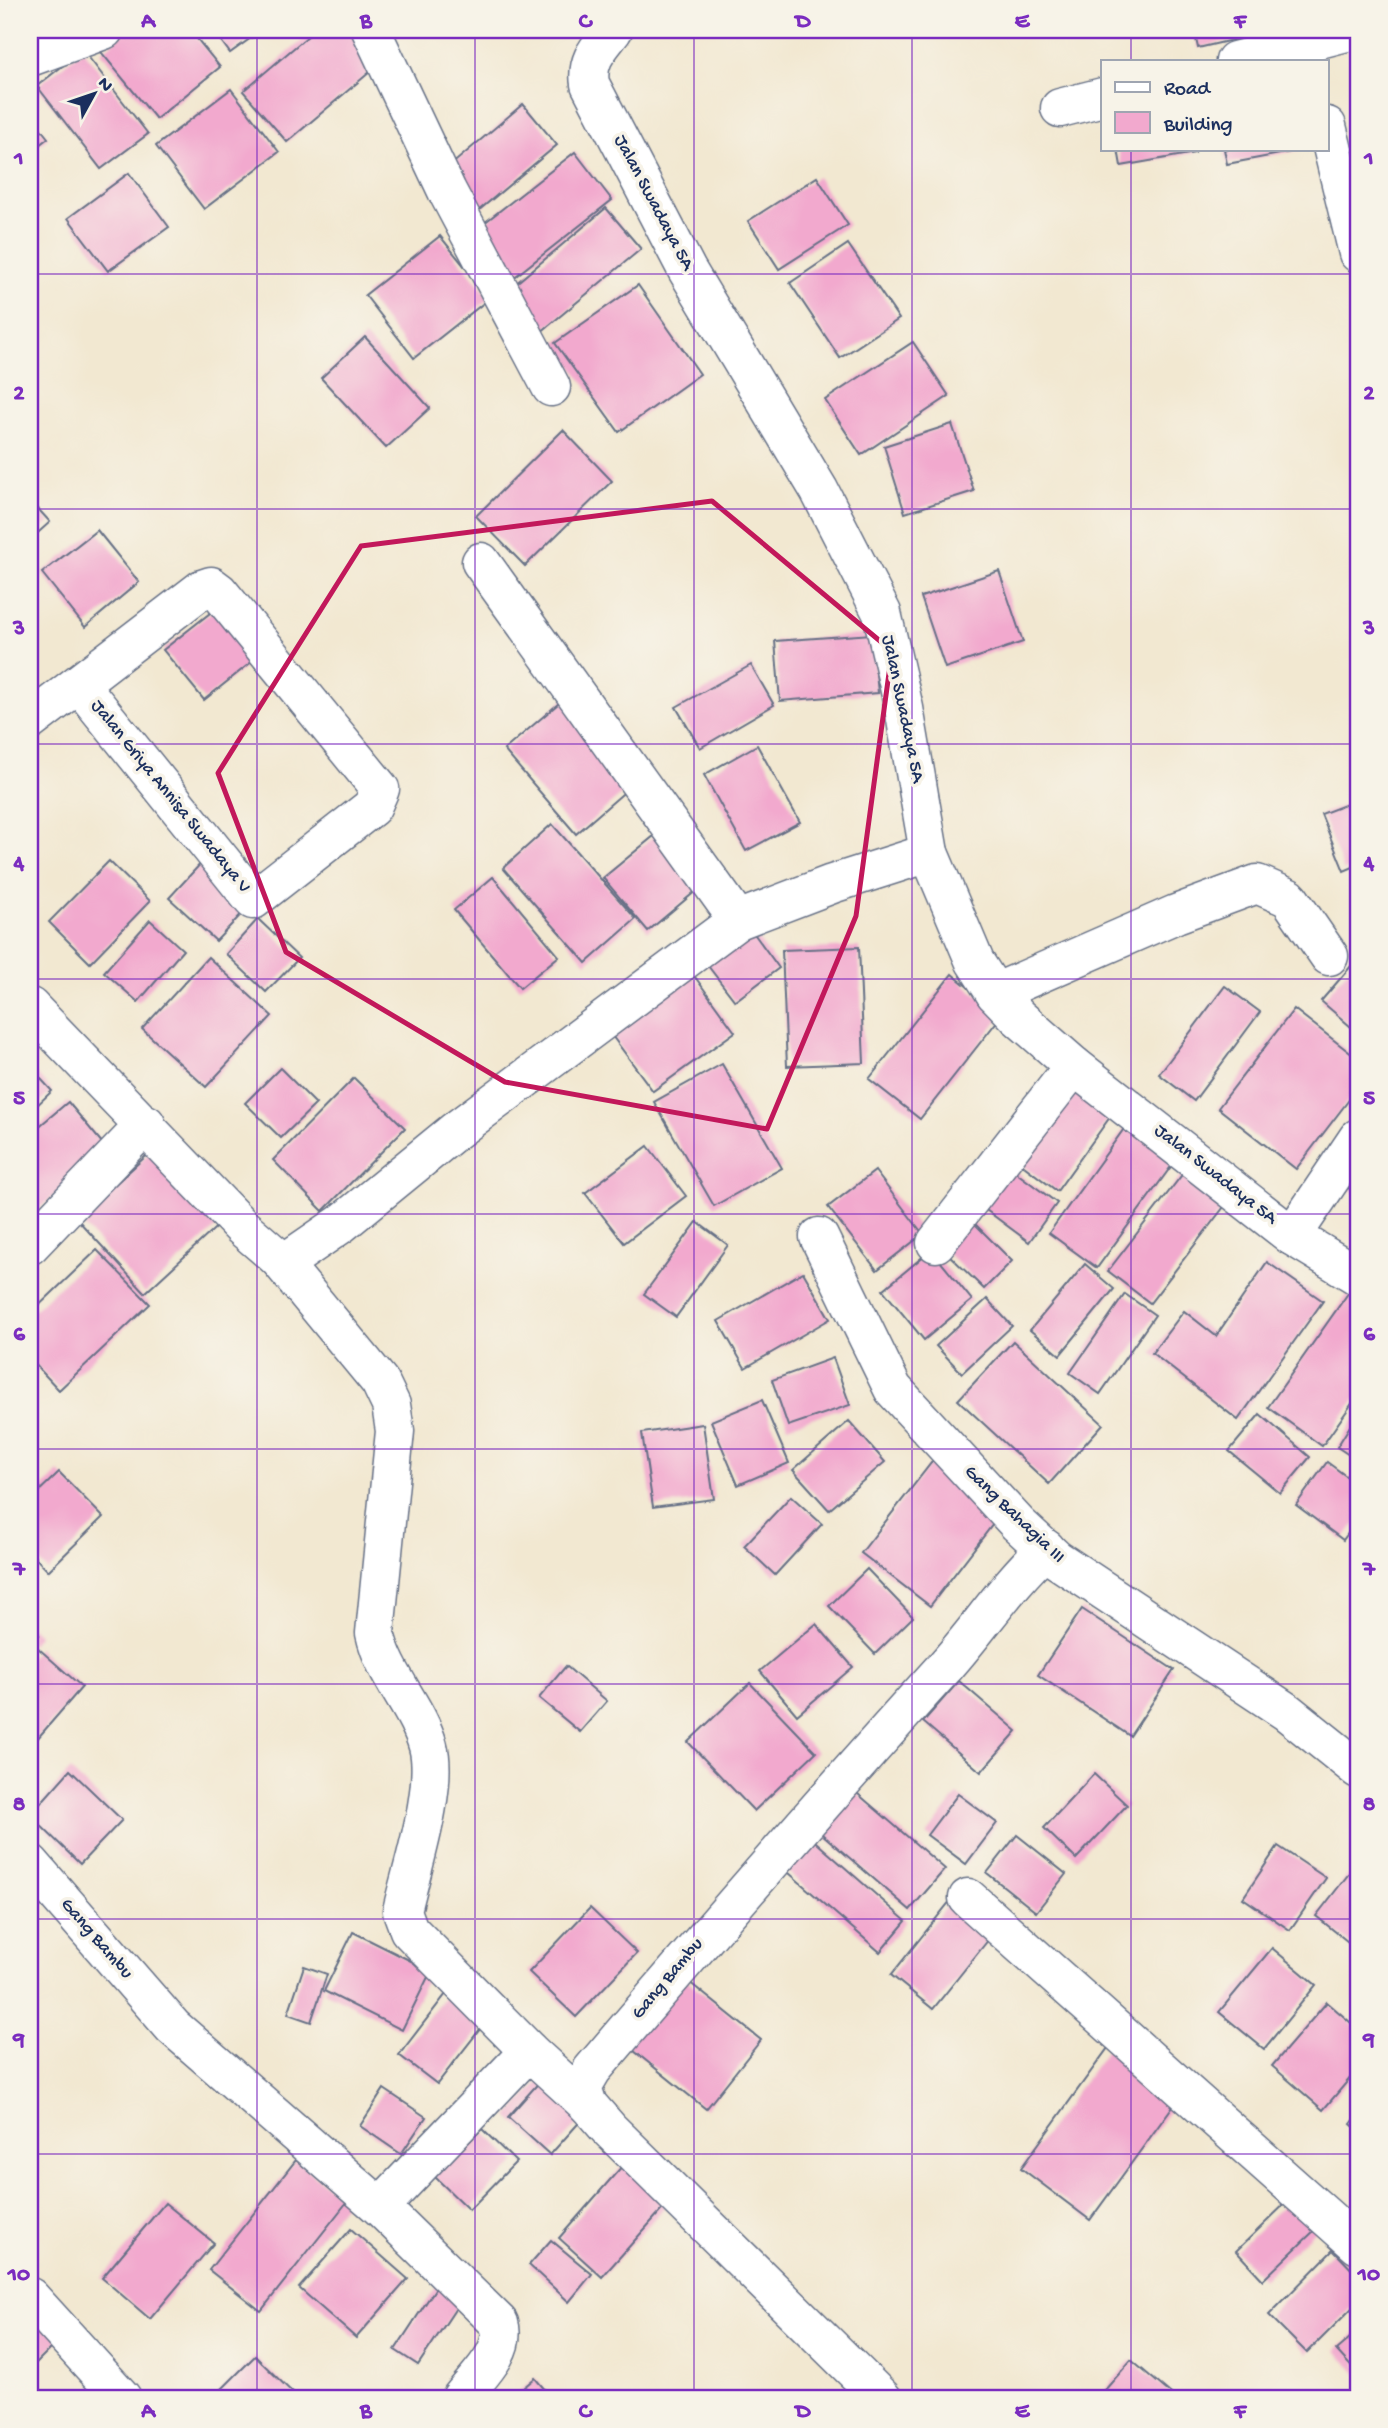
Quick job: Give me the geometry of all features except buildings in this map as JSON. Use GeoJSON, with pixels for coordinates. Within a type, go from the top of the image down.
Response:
{"type":"FeatureCollection","features":[{"type":"Feature","properties":{"kind":"street"},"geometry":{"type":"LineString","coordinates":[[30,57],[104,30]]}},
{"type":"Feature","properties":{"kind":"street"},"geometry":{"type":"LineString","coordinates":[[371,30],[453,203],[551,387]]}},
{"type":"Feature","properties":{"kind":"street","name":"Jalan Swadaya 5A"},"geometry":{"type":"LineString","coordinates":[[612,30],[591,58],[588,71],[590,84],[687,270],[819,490],[882,613],[904,708],[929,853],[975,962],[995,993],[1074,1066],[1292,1236],[1358,1276]]}},
{"type":"Feature","properties":{"kind":"street"},"geometry":{"type":"LineString","coordinates":[[1239,60],[1353,30]]}},
{"type":"Feature","properties":{"kind":"street"},"geometry":{"type":"LineString","coordinates":[[1060,108],[1101,98]]}},
{"type":"Feature","properties":{"kind":"street"},"geometry":{"type":"LineString","coordinates":[[1328,130],[1358,253]]}},
{"type":"Feature","properties":{"kind":"street"},"geometry":{"type":"LineString","coordinates":[[481,562],[738,920]]}},
{"type":"Feature","properties":{"kind":"street","name":"Jalan Griya Annisa Swadaya V"},"geometry":{"type":"LineString","coordinates":[[30,720],[211,586],[219,592],[380,789],[378,799],[372,807],[253,900],[79,684]]}},
{"type":"Feature","properties":{"kind":"street"},"geometry":{"type":"LineString","coordinates":[[278,1258],[290,1259],[341,1224],[466,1123],[738,920],[832,884],[929,853]]}},
{"type":"Feature","properties":{"kind":"street"},"geometry":{"type":"LineString","coordinates":[[995,993],[1176,914],[1257,884],[1289,898],[1329,957]]}},
{"type":"Feature","properties":{"kind":"street"},"geometry":{"type":"LineString","coordinates":[[30,1007],[146,1124],[242,1227],[278,1258],[380,1382],[391,1405],[395,1431],[375,1633],[379,1651],[428,1745],[431,1781],[402,1911],[409,1930],[882,2398]]}},
{"type":"Feature","properties":{"kind":"street"},"geometry":{"type":"LineString","coordinates":[[936,1243],[1074,1066]]}},
{"type":"Feature","properties":{"kind":"street"},"geometry":{"type":"LineString","coordinates":[[30,1245],[146,1124]]}},
{"type":"Feature","properties":{"kind":"street"},"geometry":{"type":"LineString","coordinates":[[1292,1236],[1358,1138]]}},
{"type":"Feature","properties":{"kind":"street","name":"Gang Bahagia III"},"geometry":{"type":"LineString","coordinates":[[819,1237],[893,1390],[918,1420],[1046,1549],[1287,1712],[1358,1769]]}},
{"type":"Feature","properties":{"kind":"street","name":"Gang Bambu"},"geometry":{"type":"LineString","coordinates":[[588,2105],[582,2087],[592,2070],[707,1932],[974,1636],[1031,1563],[1046,1549]]}},
{"type":"Feature","properties":{"kind":"street","name":"Gang Bambu"},"geometry":{"type":"LineString","coordinates":[[30,1863],[173,2027],[380,2207],[499,2323],[503,2334],[501,2346],[461,2398]]}},
{"type":"Feature","properties":{"kind":"street"},"geometry":{"type":"LineString","coordinates":[[968,1898],[1358,2245]]}},
{"type":"Feature","properties":{"kind":"street"},"geometry":{"type":"LineString","coordinates":[[380,2207],[529,2051]]}},
{"type":"Feature","properties":{"kind":"street"},"geometry":{"type":"LineString","coordinates":[[30,2297],[122,2398]]}},
{"type":"Feature","properties":{"kind":"highlighted area"},"geometry":{"type":"Polygon","coordinates":[[[712,501],[892,651],[856,916],[767,1129],[505,1082],[286,952],[218,773],[361,546],[712,501]]]}}]}
